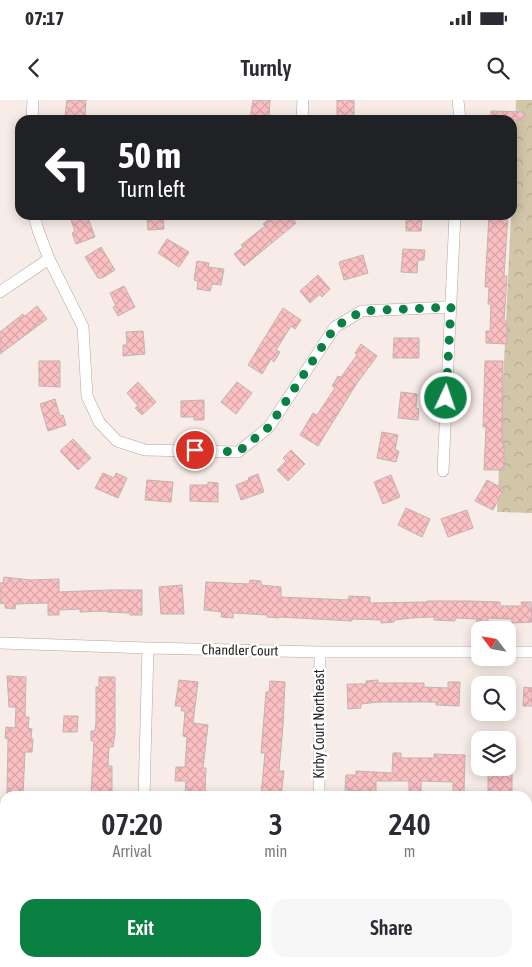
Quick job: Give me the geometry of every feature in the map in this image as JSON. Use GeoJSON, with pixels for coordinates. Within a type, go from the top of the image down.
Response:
{"type":"FeatureCollection","features":[{"type":"Feature","properties":{"kind":"street"},"geometry":{"type":"LineString","coordinates":[[32,115],[33,100]]}},
{"type":"Feature","properties":{"kind":"street"},"geometry":{"type":"LineString","coordinates":[[302,115],[303,100]]}},
{"type":"Feature","properties":{"kind":"street"},"geometry":{"type":"LineString","coordinates":[[458,100],[460,115]]}},
{"type":"Feature","properties":{"kind":"street"},"geometry":{"type":"LineString","coordinates":[[35,220],[49,259],[83,327],[87,396],[99,422],[118,441],[145,450],[238,452],[269,427],[335,327],[362,311],[451,307]]}},
{"type":"Feature","properties":{"kind":"street"},"geometry":{"type":"LineString","coordinates":[[443,471],[455,220]]}},
{"type":"Feature","properties":{"kind":"street"},"geometry":{"type":"LineString","coordinates":[[0,292],[49,259]]}},
{"type":"Feature","properties":{"kind":"street","name":"Chandler Court"},"geometry":{"type":"LineString","coordinates":[[0,643],[320,652],[471,652]]}},
{"type":"Feature","properties":{"kind":"street"},"geometry":{"type":"LineString","coordinates":[[144,791],[148,648]]}},
{"type":"Feature","properties":{"kind":"street","name":"Kirby Court Northeast"},"geometry":{"type":"LineString","coordinates":[[319,791],[320,652]]}},
{"type":"Feature","properties":{"kind":"street"},"geometry":{"type":"LineString","coordinates":[[516,652],[532,652]]}},
{"type":"Feature","properties":{"kind":"green space"},"geometry":{"type":"Polygon","coordinates":[[[516,100],[532,100],[532,513],[497,512],[511,220],[517,220],[517,115],[515,115],[516,100]]]}},
{"type":"Feature","properties":{"kind":"building"},"geometry":{"type":"Polygon","coordinates":[[[67,100],[86,100],[85,115],[65,115],[67,100]]]}},
{"type":"Feature","properties":{"kind":"building"},"geometry":{"type":"Polygon","coordinates":[[[253,100],[270,100],[269,115],[251,115],[253,100]]]}},
{"type":"Feature","properties":{"kind":"building"},"geometry":{"type":"Polygon","coordinates":[[[337,100],[354,100],[354,115],[337,115],[337,100]]]}},
{"type":"Feature","properties":{"kind":"building"},"geometry":{"type":"Polygon","coordinates":[[[491,111],[525,112],[525,120],[517,120],[517,115],[491,115],[491,111]]]}},
{"type":"Feature","properties":{"kind":"building"},"geometry":{"type":"Polygon","coordinates":[[[71,220],[89,220],[95,237],[76,244],[72,233],[75,231],[71,220]]]}},
{"type":"Feature","properties":{"kind":"building"},"geometry":{"type":"Polygon","coordinates":[[[147,220],[163,220],[164,229],[148,230],[147,220]]]}},
{"type":"Feature","properties":{"kind":"building"},"geometry":{"type":"Polygon","coordinates":[[[268,220],[294,220],[296,223],[244,266],[234,254],[243,247],[241,245],[265,226],[263,224],[268,220]]]}},
{"type":"Feature","properties":{"kind":"building"},"geometry":{"type":"Polygon","coordinates":[[[406,220],[422,220],[421,231],[406,231],[406,220]]]}},
{"type":"Feature","properties":{"kind":"building"},"geometry":{"type":"Polygon","coordinates":[[[489,220],[508,220],[504,276],[507,276],[504,321],[507,321],[507,344],[486,343],[486,331],[490,331],[491,304],[488,304],[489,287],[485,287],[489,220]]]}},
{"type":"Feature","properties":{"kind":"building"},"geometry":{"type":"Polygon","coordinates":[[[167,239],[189,252],[179,267],[158,253],[167,239]]]}},
{"type":"Feature","properties":{"kind":"building"},"geometry":{"type":"Polygon","coordinates":[[[101,247],[115,270],[102,278],[98,278],[85,257],[101,247]]]}},
{"type":"Feature","properties":{"kind":"building"},"geometry":{"type":"Polygon","coordinates":[[[403,249],[425,250],[424,260],[418,260],[417,273],[401,272],[403,249]]]}},
{"type":"Feature","properties":{"kind":"building"},"geometry":{"type":"Polygon","coordinates":[[[363,255],[368,273],[344,280],[339,262],[363,255]]]}},
{"type":"Feature","properties":{"kind":"building"},"geometry":{"type":"Polygon","coordinates":[[[197,261],[209,263],[208,267],[224,269],[221,285],[212,284],[210,291],[197,289],[198,281],[194,280],[197,261]]]}},
{"type":"Feature","properties":{"kind":"building"},"geometry":{"type":"Polygon","coordinates":[[[318,275],[330,289],[322,297],[320,294],[310,303],[300,291],[318,275]]]}},
{"type":"Feature","properties":{"kind":"building"},"geometry":{"type":"Polygon","coordinates":[[[124,286],[135,307],[118,316],[113,307],[116,306],[110,293],[124,286]]]}},
{"type":"Feature","properties":{"kind":"building"},"geometry":{"type":"Polygon","coordinates":[[[37,306],[47,319],[0,354],[0,332],[23,314],[25,316],[37,306]]]}},
{"type":"Feature","properties":{"kind":"building"},"geometry":{"type":"Polygon","coordinates":[[[283,308],[301,320],[295,329],[291,326],[276,350],[280,352],[274,362],[271,359],[262,374],[248,365],[283,308]]]}},
{"type":"Feature","properties":{"kind":"building"},"geometry":{"type":"Polygon","coordinates":[[[143,331],[145,354],[123,356],[123,345],[127,345],[126,332],[143,331]]]}},
{"type":"Feature","properties":{"kind":"building"},"geometry":{"type":"Polygon","coordinates":[[[394,338],[419,338],[419,358],[393,358],[394,338]]]}},
{"type":"Feature","properties":{"kind":"building"},"geometry":{"type":"Polygon","coordinates":[[[361,344],[377,356],[355,386],[318,446],[300,435],[313,413],[317,415],[335,388],[332,386],[338,376],[341,377],[357,355],[355,353],[361,344]]]}},
{"type":"Feature","properties":{"kind":"building"},"geometry":{"type":"Polygon","coordinates":[[[39,361],[60,361],[60,387],[39,386],[39,361]]]}},
{"type":"Feature","properties":{"kind":"building"},"geometry":{"type":"Polygon","coordinates":[[[485,361],[503,361],[502,443],[504,443],[504,470],[484,470],[486,427],[483,427],[485,361]]]}},
{"type":"Feature","properties":{"kind":"building"},"geometry":{"type":"Polygon","coordinates":[[[138,382],[156,402],[142,415],[135,408],[138,406],[127,393],[138,382]]]}},
{"type":"Feature","properties":{"kind":"building"},"geometry":{"type":"Polygon","coordinates":[[[237,382],[252,393],[236,414],[221,402],[237,382]]]}},
{"type":"Feature","properties":{"kind":"building"},"geometry":{"type":"Polygon","coordinates":[[[401,392],[417,394],[416,408],[419,409],[418,420],[398,418],[401,392]]]}},
{"type":"Feature","properties":{"kind":"building"},"geometry":{"type":"Polygon","coordinates":[[[55,399],[60,416],[63,415],[66,425],[48,431],[40,404],[55,399]]]}},
{"type":"Feature","properties":{"kind":"building"},"geometry":{"type":"Polygon","coordinates":[[[204,400],[204,420],[194,420],[194,417],[181,417],[181,401],[204,400]]]}},
{"type":"Feature","properties":{"kind":"building"},"geometry":{"type":"Polygon","coordinates":[[[382,432],[398,435],[395,450],[399,451],[396,462],[377,458],[382,432]]]}},
{"type":"Feature","properties":{"kind":"building"},"geometry":{"type":"Polygon","coordinates":[[[73,439],[91,458],[78,470],[60,451],[73,439]]]}},
{"type":"Feature","properties":{"kind":"building"},"geometry":{"type":"Polygon","coordinates":[[[291,450],[305,464],[288,481],[277,470],[286,461],[283,458],[291,450]]]}},
{"type":"Feature","properties":{"kind":"building"},"geometry":{"type":"Polygon","coordinates":[[[103,473],[114,478],[116,473],[127,478],[118,498],[95,488],[103,473]]]}},
{"type":"Feature","properties":{"kind":"building"},"geometry":{"type":"Polygon","coordinates":[[[258,474],[264,492],[241,500],[236,485],[258,474]]]}},
{"type":"Feature","properties":{"kind":"building"},"geometry":{"type":"Polygon","coordinates":[[[391,475],[400,497],[383,504],[374,482],[391,475]]]}},
{"type":"Feature","properties":{"kind":"building"},"geometry":{"type":"Polygon","coordinates":[[[147,480],[173,482],[171,502],[145,500],[147,480]]]}},
{"type":"Feature","properties":{"kind":"building"},"geometry":{"type":"Polygon","coordinates":[[[487,480],[504,489],[493,510],[475,501],[487,480]]]}},
{"type":"Feature","properties":{"kind":"building"},"geometry":{"type":"Polygon","coordinates":[[[208,482],[218,483],[218,502],[190,501],[190,485],[208,485],[208,482]]]}},
{"type":"Feature","properties":{"kind":"building"},"geometry":{"type":"Polygon","coordinates":[[[406,508],[430,519],[422,537],[398,525],[406,508]]]}},
{"type":"Feature","properties":{"kind":"building"},"geometry":{"type":"Polygon","coordinates":[[[467,510],[473,528],[448,537],[441,519],[467,510]]]}},
{"type":"Feature","properties":{"kind":"building"},"geometry":{"type":"Polygon","coordinates":[[[4,577],[30,580],[59,579],[59,592],[142,590],[142,615],[107,611],[80,612],[80,609],[59,610],[59,615],[48,615],[48,603],[16,604],[15,609],[5,608],[5,604],[0,603],[0,583],[3,583],[4,577]]]}},
{"type":"Feature","properties":{"kind":"building"},"geometry":{"type":"Polygon","coordinates":[[[250,580],[261,581],[261,585],[281,587],[281,597],[348,600],[349,596],[370,597],[370,603],[468,601],[500,602],[500,606],[522,606],[521,602],[531,602],[532,622],[516,623],[512,619],[488,618],[488,621],[455,618],[455,621],[434,620],[434,617],[411,618],[381,623],[381,620],[352,619],[352,621],[279,618],[267,617],[267,615],[233,613],[233,618],[221,617],[222,612],[204,610],[206,582],[249,584],[250,580]]]}},
{"type":"Feature","properties":{"kind":"building"},"geometry":{"type":"Polygon","coordinates":[[[182,585],[184,614],[161,614],[159,587],[182,585]]]}},
{"type":"Feature","properties":{"kind":"building"},"geometry":{"type":"Polygon","coordinates":[[[7,676],[26,677],[25,717],[29,717],[28,728],[32,729],[31,738],[33,739],[32,752],[25,752],[23,791],[7,791],[8,739],[5,738],[6,727],[15,728],[16,707],[9,707],[7,676]]]}},
{"type":"Feature","properties":{"kind":"building"},"geometry":{"type":"Polygon","coordinates":[[[99,677],[115,677],[115,734],[113,747],[109,747],[108,766],[112,766],[112,791],[91,791],[94,741],[91,741],[91,731],[95,731],[96,687],[99,687],[99,677]]]}},
{"type":"Feature","properties":{"kind":"building"},"geometry":{"type":"Polygon","coordinates":[[[179,680],[198,682],[193,723],[208,725],[203,768],[206,768],[205,791],[185,791],[186,781],[175,781],[176,767],[185,767],[187,737],[183,736],[185,711],[181,711],[182,706],[175,706],[179,680]]]}},
{"type":"Feature","properties":{"kind":"building"},"geometry":{"type":"Polygon","coordinates":[[[378,680],[378,683],[424,683],[424,687],[448,688],[448,682],[460,682],[459,706],[436,705],[436,702],[379,702],[361,704],[361,708],[348,709],[347,684],[366,684],[366,681],[378,680]]]}},
{"type":"Feature","properties":{"kind":"building"},"geometry":{"type":"Polygon","coordinates":[[[270,681],[285,682],[279,771],[284,771],[282,791],[261,791],[265,753],[261,753],[266,692],[269,692],[270,681]]]}},
{"type":"Feature","properties":{"kind":"building"},"geometry":{"type":"Polygon","coordinates":[[[524,687],[532,688],[532,706],[523,706],[524,687]]]}},
{"type":"Feature","properties":{"kind":"building"},"geometry":{"type":"Polygon","coordinates":[[[64,716],[78,716],[77,732],[63,732],[64,716]]]}},
{"type":"Feature","properties":{"kind":"building"},"geometry":{"type":"Polygon","coordinates":[[[393,753],[401,753],[401,758],[434,758],[434,754],[465,755],[464,791],[453,791],[453,782],[421,781],[421,791],[409,791],[409,781],[376,781],[376,791],[345,790],[346,775],[356,775],[356,771],[392,773],[393,753]]]}},
{"type":"Feature","properties":{"kind":"building"},"geometry":{"type":"Polygon","coordinates":[[[488,776],[512,776],[512,791],[488,791],[488,776]]]}},
{"type":"Feature","properties":{"kind":"route"},"geometry":{"type":"LineString","coordinates":[[195,450],[238,452],[269,427],[335,327],[362,311],[451,307],[446,398]]}}]}
